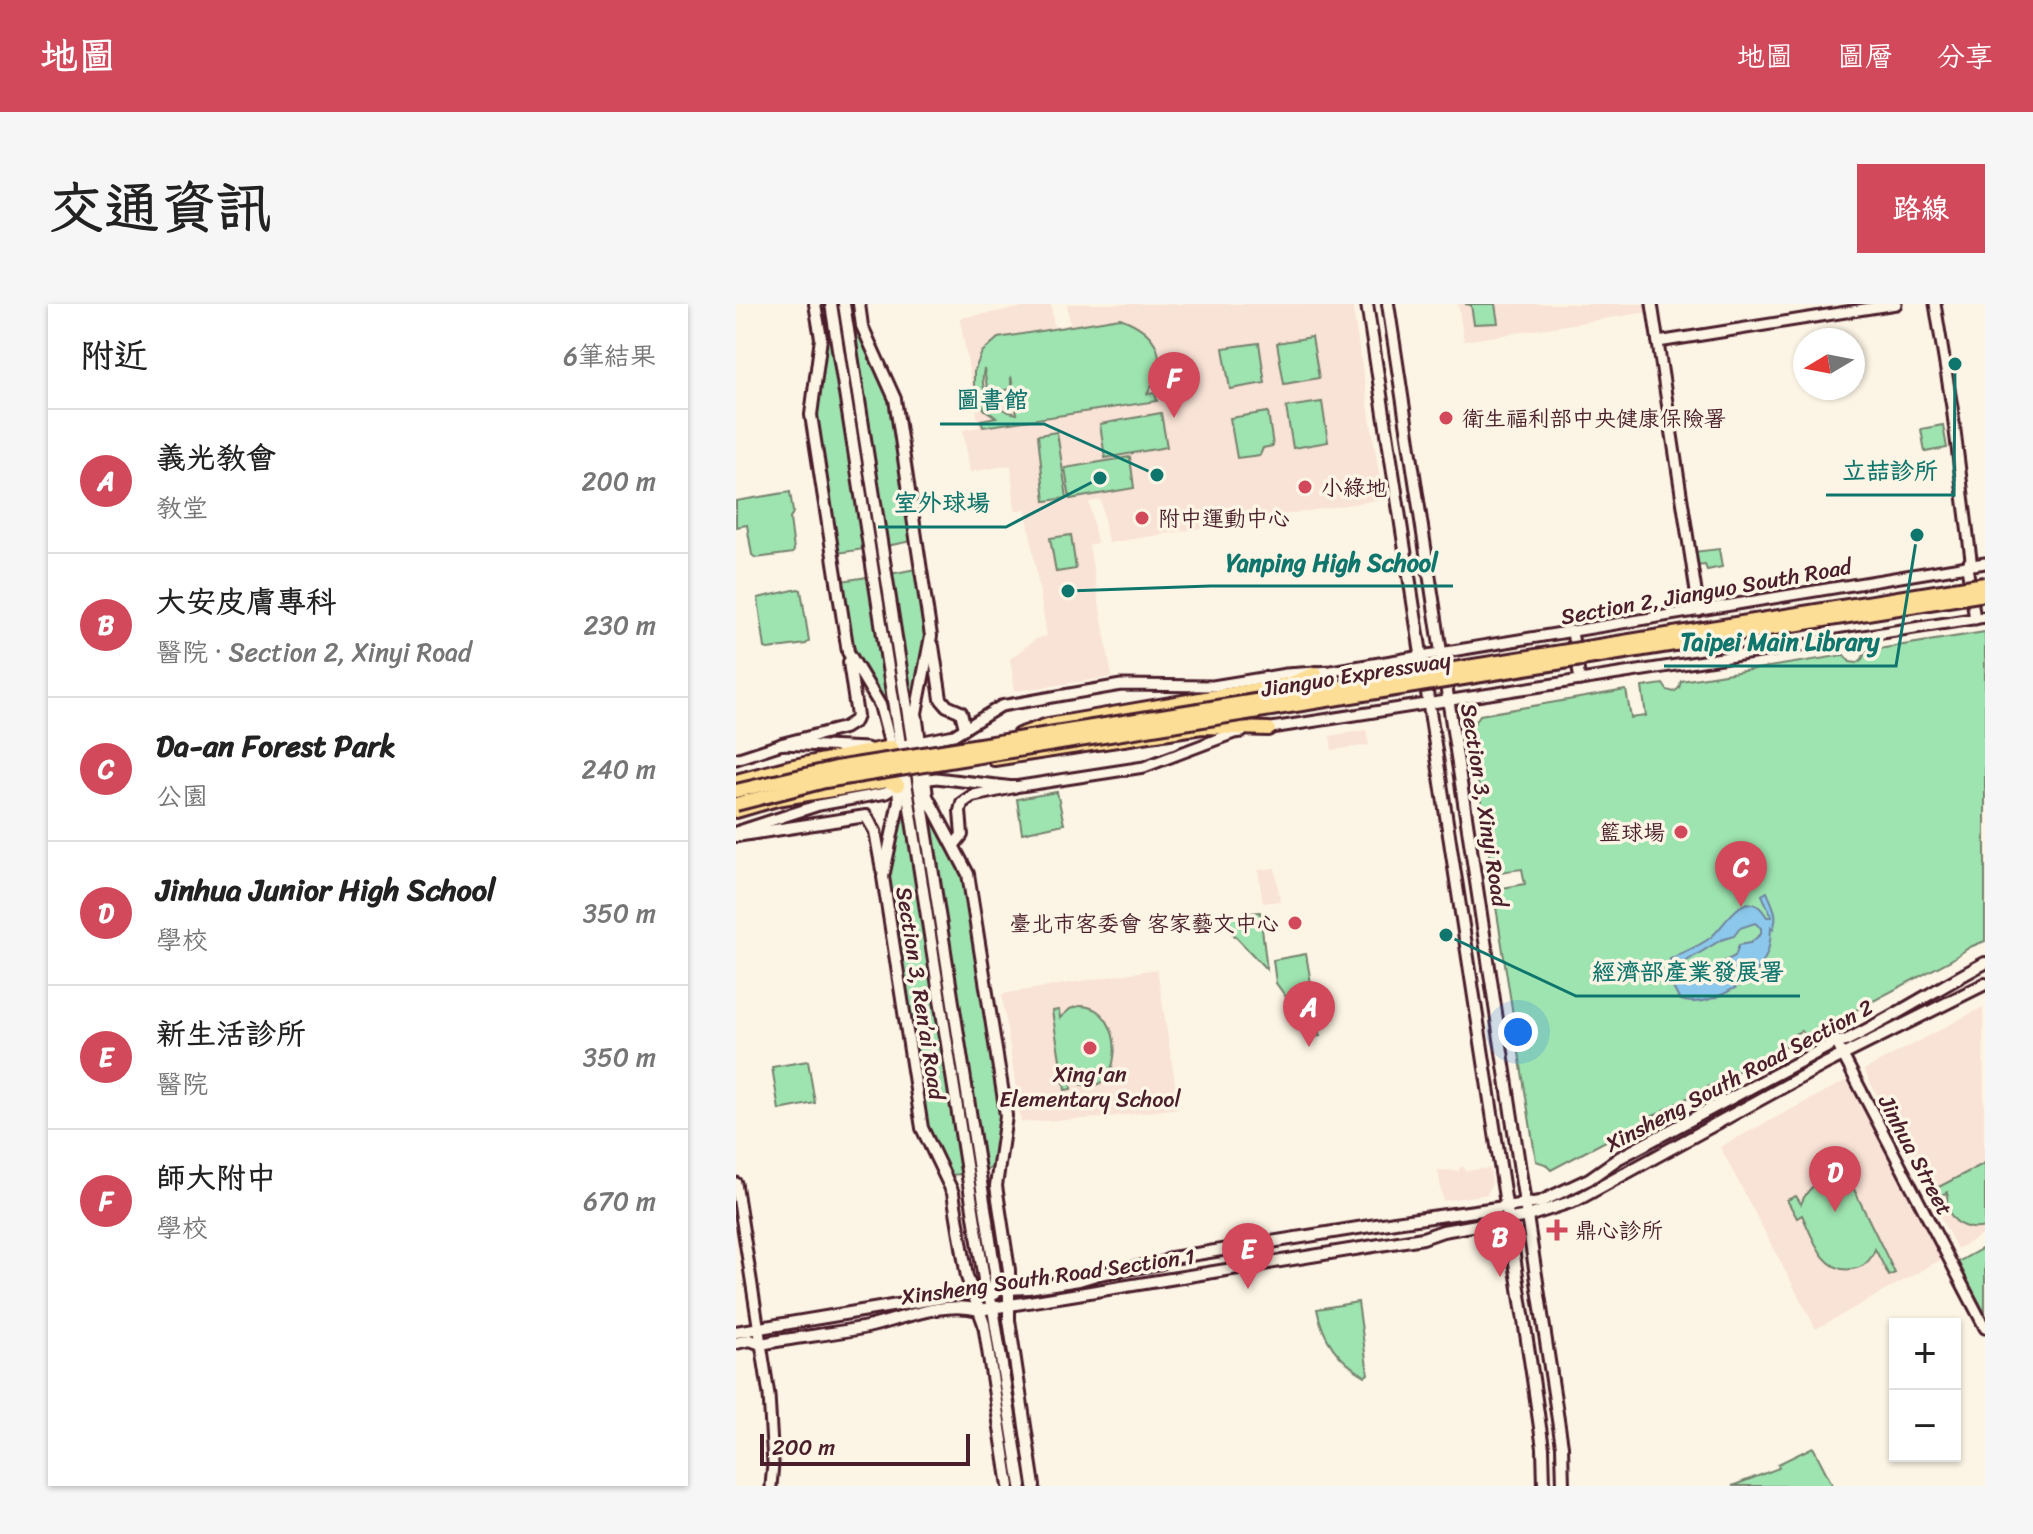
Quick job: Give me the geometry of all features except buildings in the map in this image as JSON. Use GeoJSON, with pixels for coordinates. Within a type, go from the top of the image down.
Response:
{"type":"FeatureCollection","features":[{"type":"Feature","properties":{"kind":"highway","name":"Jianguo Expressway"},"geometry":{"type":"LineString","coordinates":[[736,791],[836,768],[1985,584]]}},
{"type":"Feature","properties":{"kind":"highway","name":"Jianguo Expressway"},"geometry":{"type":"LineString","coordinates":[[736,804],[825,781],[1985,594]]}},
{"type":"Feature","properties":{"kind":"highway"},"geometry":{"type":"LineString","coordinates":[[1892,609],[1946,607],[1985,601]]}},
{"type":"Feature","properties":{"kind":"highway"},"geometry":{"type":"LineString","coordinates":[[1000,741],[1048,725],[1288,684],[1316,673]]}},
{"type":"Feature","properties":{"kind":"highway"},"geometry":{"type":"LineString","coordinates":[[942,763],[1018,757],[1184,730],[1227,726],[1269,729]]}},
{"type":"Feature","properties":{"kind":"highway"},"geometry":{"type":"LineString","coordinates":[[736,781],[896,746]]}},
{"type":"Feature","properties":{"kind":"highway"},"geometry":{"type":"LineString","coordinates":[[736,811],[777,799],[887,781],[901,784]]}},
{"type":"Feature","properties":{"kind":"main road","name":"Section 3, Ren’ai Road"},"geometry":{"type":"LineString","coordinates":[[815,304],[821,338],[811,415],[848,652],[880,705],[896,746]]}},
{"type":"Feature","properties":{"kind":"main road","name":"Section 3, Ren’ai Road"},"geometry":{"type":"LineString","coordinates":[[828,304],[901,784],[989,1288]]}},
{"type":"Feature","properties":{"kind":"main road"},"geometry":{"type":"LineString","coordinates":[[821,338],[828,304]]}},
{"type":"Feature","properties":{"kind":"main road","name":"Section 3, Ren’ai Road"},"geometry":{"type":"LineString","coordinates":[[844,304],[916,743],[989,1288]]}},
{"type":"Feature","properties":{"kind":"main road","name":"Section 3, Ren’ai Road"},"geometry":{"type":"LineString","coordinates":[[859,304],[862,326],[895,399],[931,636],[916,713],[916,743]]}},
{"type":"Feature","properties":{"kind":"main road","name":"Section 3, Xinyi Road"},"geometry":{"type":"LineString","coordinates":[[1367,304],[1432,655],[1527,1211],[1562,1446],[1563,1486]]}},
{"type":"Feature","properties":{"kind":"main road","name":"Section 3, Xinyi Road"},"geometry":{"type":"LineString","coordinates":[[1388,304],[1506,1207],[1541,1434],[1544,1486]]}},
{"type":"Feature","properties":{"kind":"main road"},"geometry":{"type":"LineString","coordinates":[[931,636],[941,699],[947,706],[961,712],[965,728]]}},
{"type":"Feature","properties":{"kind":"main road"},"geometry":{"type":"LineString","coordinates":[[782,744],[844,728],[855,721],[857,716],[848,652]]}},
{"type":"Feature","properties":{"kind":"main road","name":"Section 3, Ren’ai Road"},"geometry":{"type":"LineString","coordinates":[[921,781],[968,874],[1006,1116],[996,1186],[1034,1486]]}},
{"type":"Feature","properties":{"kind":"main road","name":"Section 3, Ren’ai Road"},"geometry":{"type":"LineString","coordinates":[[901,784],[883,877],[922,1128],[953,1193],[967,1277],[984,1324],[1009,1486]]}},
{"type":"Feature","properties":{"kind":"main road"},"geometry":{"type":"LineString","coordinates":[[954,845],[962,835],[962,803],[972,796],[1014,787]]}},
{"type":"Feature","properties":{"kind":"main road"},"geometry":{"type":"LineString","coordinates":[[736,834],[866,816],[875,831],[883,877]]}},
{"type":"Feature","properties":{"kind":"main road","name":"Xinsheng South Road Section 2"},"geometry":{"type":"LineString","coordinates":[[1508,1220],[1589,1179],[1619,1158],[1836,1042],[1845,1041],[1895,1015],[1985,963]]}},
{"type":"Feature","properties":{"kind":"main road","name":"Xinsheng South Road Section 2"},"geometry":{"type":"LineString","coordinates":[[1506,1207],[1527,1211],[1577,1200],[1842,1056],[1985,984]]}},
{"type":"Feature","properties":{"kind":"main road","name":"Xinsheng South Road Section 1"},"geometry":{"type":"LineString","coordinates":[[736,1332],[989,1288],[1028,1288],[1079,1280],[1172,1258],[1506,1207]]}},
{"type":"Feature","properties":{"kind":"main road","name":"Xinsheng South Road Section 1"},"geometry":{"type":"LineString","coordinates":[[736,1343],[750,1340],[761,1344],[867,1327],[906,1316],[965,1306],[979,1310],[993,1308],[1423,1238],[1443,1231],[1508,1220]]}},
{"type":"Feature","properties":{"kind":"main road"},"geometry":{"type":"LineString","coordinates":[[989,1288],[1021,1486]]}},
{"type":"Feature","properties":{"kind":"street"},"geometry":{"type":"LineString","coordinates":[[1652,304],[1699,611]]}},
{"type":"Feature","properties":{"kind":"street"},"geometry":{"type":"LineString","coordinates":[[1658,342],[1896,304]]}},
{"type":"Feature","properties":{"kind":"street"},"geometry":{"type":"LineString","coordinates":[[736,834],[819,805],[886,793],[901,784],[936,778],[1014,787],[1144,767],[1234,733],[1980,618],[1967,566],[1971,559],[1935,304]]}},
{"type":"Feature","properties":{"kind":"street","name":"Section 2, Jianguo South Road"},"geometry":{"type":"LineString","coordinates":[[736,759],[782,744],[896,746],[916,743],[947,737],[1001,706],[1121,685],[1213,686],[1286,674],[1316,673],[1985,563]]}},
{"type":"Feature","properties":{"kind":"street"},"geometry":{"type":"LineString","coordinates":[[1572,632],[1580,680]]}},
{"type":"Feature","properties":{"kind":"street","name":"Jinhua Street"},"geometry":{"type":"LineString","coordinates":[[1836,1042],[1985,1328]]}},
{"type":"Feature","properties":{"kind":"street"},"geometry":{"type":"LineString","coordinates":[[736,1183],[769,1395],[771,1486]]}},
{"type":"Feature","properties":{"kind":"shaded area"},"geometry":{"type":"Polygon","coordinates":[[[1051,304],[1054,327],[1070,324],[1067,304],[1352,304],[1383,499],[1108,543],[1101,500],[1089,502],[1097,543],[1089,545],[1112,677],[1015,691],[1010,659],[1036,639],[1047,636],[1026,509],[1015,511],[1011,465],[970,472],[963,430],[979,427],[960,318],[1051,304]]]}},
{"type":"Feature","properties":{"kind":"shaded area"},"geometry":{"type":"Polygon","coordinates":[[[1458,304],[1647,304],[1648,312],[1464,341],[1458,304]]]}},
{"type":"Feature","properties":{"kind":"shaded area"},"geometry":{"type":"Polygon","coordinates":[[[1366,730],[1369,745],[1332,750],[1330,736],[1366,730]]]}},
{"type":"Feature","properties":{"kind":"shaded area"},"geometry":{"type":"Polygon","coordinates":[[[1275,868],[1280,901],[1263,903],[1258,870],[1275,868]]]}},
{"type":"Feature","properties":{"kind":"shaded area","name":"Xing'an Elementary School"},"geometry":{"type":"Polygon","coordinates":[[[1157,969],[1179,1108],[1102,1118],[1021,1122],[1002,994],[1157,969]]]}},
{"type":"Feature","properties":{"kind":"shaded area"},"geometry":{"type":"Polygon","coordinates":[[[1983,1007],[1985,1233],[1957,1249],[1864,1070],[1983,1007]]]}},
{"type":"Feature","properties":{"kind":"shaded area"},"geometry":{"type":"Polygon","coordinates":[[[1847,1080],[1942,1259],[1816,1329],[1720,1147],[1847,1080]]]}},
{"type":"Feature","properties":{"kind":"shaded area"},"geometry":{"type":"Polygon","coordinates":[[[1460,1167],[1464,1167],[1465,1171],[1490,1168],[1492,1183],[1487,1194],[1443,1201],[1438,1170],[1459,1171],[1460,1167]]]}},
{"type":"Feature","properties":{"kind":"green space"},"geometry":{"type":"Polygon","coordinates":[[[1465,304],[1495,304],[1498,323],[1474,324],[1471,305],[1465,304]]]}},
{"type":"Feature","properties":{"kind":"green space"},"geometry":{"type":"Polygon","coordinates":[[[1120,318],[1144,331],[1157,348],[1158,369],[1147,394],[1155,393],[1157,401],[983,427],[981,420],[996,417],[985,410],[978,400],[974,372],[982,352],[998,338],[1120,318]],[[984,369],[983,386],[990,399],[1001,409],[1017,414],[1011,376],[1011,389],[988,393],[984,369]]]}},
{"type":"Feature","properties":{"kind":"green space"},"geometry":{"type":"Polygon","coordinates":[[[827,322],[864,549],[837,553],[816,413],[827,322]]]}},
{"type":"Feature","properties":{"kind":"green space"},"geometry":{"type":"Polygon","coordinates":[[[858,327],[891,402],[912,541],[886,546],[852,328],[858,327]]]}},
{"type":"Feature","properties":{"kind":"green space"},"geometry":{"type":"Polygon","coordinates":[[[1312,337],[1319,378],[1284,384],[1277,343],[1312,337]]]}},
{"type":"Feature","properties":{"kind":"green space"},"geometry":{"type":"Polygon","coordinates":[[[1259,343],[1265,383],[1230,389],[1223,348],[1259,343]]]}},
{"type":"Feature","properties":{"kind":"green space"},"geometry":{"type":"Polygon","coordinates":[[[1322,402],[1328,442],[1293,448],[1286,407],[1322,402]]]}},
{"type":"Feature","properties":{"kind":"green space"},"geometry":{"type":"Polygon","coordinates":[[[1268,412],[1273,446],[1263,448],[1260,455],[1237,458],[1230,418],[1268,412]]]}},
{"type":"Feature","properties":{"kind":"green space"},"geometry":{"type":"Polygon","coordinates":[[[1161,413],[1167,447],[1105,458],[1100,424],[1161,413]]]}},
{"type":"Feature","properties":{"kind":"green space"},"geometry":{"type":"Polygon","coordinates":[[[1943,425],[1947,448],[1925,452],[1921,429],[1943,425]]]}},
{"type":"Feature","properties":{"kind":"green space"},"geometry":{"type":"Polygon","coordinates":[[[1057,432],[1067,498],[1045,501],[1038,435],[1057,432]]]}},
{"type":"Feature","properties":{"kind":"green space"},"geometry":{"type":"Polygon","coordinates":[[[1130,457],[1134,488],[1070,499],[1065,468],[1130,457]]]}},
{"type":"Feature","properties":{"kind":"green space"},"geometry":{"type":"Polygon","coordinates":[[[790,492],[793,553],[756,558],[752,555],[747,525],[736,527],[736,501],[790,492]]]}},
{"type":"Feature","properties":{"kind":"green space"},"geometry":{"type":"Polygon","coordinates":[[[1071,535],[1076,569],[1056,572],[1050,538],[1071,535]]]}},
{"type":"Feature","properties":{"kind":"green space"},"geometry":{"type":"Polygon","coordinates":[[[1719,549],[1722,567],[1707,570],[1705,565],[1696,566],[1693,552],[1719,549]]]}},
{"type":"Feature","properties":{"kind":"green space"},"geometry":{"type":"Polygon","coordinates":[[[916,569],[925,640],[915,691],[908,692],[890,574],[916,569]]]}},
{"type":"Feature","properties":{"kind":"green space"},"geometry":{"type":"Polygon","coordinates":[[[868,577],[887,696],[881,697],[850,638],[841,581],[868,577]]]}},
{"type":"Feature","properties":{"kind":"green space"},"geometry":{"type":"Polygon","coordinates":[[[801,590],[809,641],[806,644],[765,648],[758,598],[801,590]]]}},
{"type":"Feature","properties":{"kind":"green space"},"geometry":{"type":"Polygon","coordinates":[[[1985,632],[1985,941],[1807,1036],[1801,1031],[1790,1036],[1791,1043],[1551,1170],[1536,1161],[1494,894],[1497,889],[1525,884],[1522,869],[1492,873],[1470,730],[1480,715],[1626,690],[1631,718],[1646,716],[1642,687],[1663,684],[1667,690],[1674,692],[1681,681],[1844,655],[1850,662],[1857,663],[1866,651],[1985,632]]]}},
{"type":"Feature","properties":{"kind":"green space"},"geometry":{"type":"Polygon","coordinates":[[[1057,792],[1064,824],[1022,833],[1017,799],[1057,792]]]}},
{"type":"Feature","properties":{"kind":"green space"},"geometry":{"type":"Polygon","coordinates":[[[929,811],[964,879],[1000,1110],[994,1168],[982,1170],[926,812],[929,811]]]}},
{"type":"Feature","properties":{"kind":"green space"},"geometry":{"type":"Polygon","coordinates":[[[902,815],[905,816],[962,1174],[950,1175],[927,1128],[890,889],[890,869],[902,815]]]}},
{"type":"Feature","properties":{"kind":"green space"},"geometry":{"type":"Polygon","coordinates":[[[1260,912],[1267,970],[1220,920],[1222,916],[1260,912]]]}},
{"type":"Feature","properties":{"kind":"green space"},"geometry":{"type":"Polygon","coordinates":[[[1306,954],[1320,1036],[1315,1037],[1276,983],[1273,960],[1306,954]]]}},
{"type":"Feature","properties":{"kind":"green space"},"geometry":{"type":"Polygon","coordinates":[[[1079,1006],[1096,1010],[1107,1022],[1113,1037],[1114,1055],[1111,1070],[1102,1082],[1089,1086],[1071,1080],[1071,1089],[1065,1090],[1052,1011],[1059,1010],[1060,1018],[1079,1006]]]}},
{"type":"Feature","properties":{"kind":"green space"},"geometry":{"type":"Polygon","coordinates":[[[808,1061],[815,1103],[779,1110],[772,1067],[808,1061]]]}},
{"type":"Feature","properties":{"kind":"green space"},"geometry":{"type":"Polygon","coordinates":[[[1985,1163],[1985,1227],[1961,1225],[1948,1208],[1948,1192],[1933,1199],[1929,1192],[1985,1163]]]}},
{"type":"Feature","properties":{"kind":"green space"},"geometry":{"type":"Polygon","coordinates":[[[1845,1171],[1895,1273],[1889,1276],[1875,1249],[1869,1260],[1860,1267],[1842,1269],[1833,1266],[1820,1252],[1802,1215],[1797,1218],[1787,1200],[1796,1196],[1801,1204],[1817,1184],[1829,1181],[1842,1184],[1838,1174],[1845,1171]]]}},
{"type":"Feature","properties":{"kind":"green space"},"geometry":{"type":"Polygon","coordinates":[[[1985,1247],[1985,1314],[1958,1262],[1985,1247]]]}},
{"type":"Feature","properties":{"kind":"green space"},"geometry":{"type":"Polygon","coordinates":[[[1358,1302],[1368,1374],[1365,1376],[1333,1348],[1323,1330],[1317,1309],[1358,1302]]]}},
{"type":"Feature","properties":{"kind":"green space"},"geometry":{"type":"Polygon","coordinates":[[[1813,1447],[1833,1486],[1732,1486],[1779,1468],[1778,1464],[1813,1447]]]}},
{"type":"Feature","properties":{"kind":"water"},"geometry":{"type":"Polygon","coordinates":[[[1767,892],[1775,919],[1766,955],[1756,972],[1725,994],[1700,1001],[1679,999],[1668,978],[1670,959],[1710,938],[1744,905],[1751,903],[1767,917],[1772,917],[1762,895],[1767,892]],[[1755,923],[1740,928],[1734,936],[1721,940],[1680,965],[1677,970],[1679,980],[1688,983],[1701,981],[1719,971],[1725,961],[1735,956],[1739,945],[1750,943],[1761,934],[1761,928],[1755,923]]]}},
{"type":"Feature","properties":{"kind":"place","name":"立喆診所"},"geometry":{"type":"Point","coordinates":[1955,364]}},
{"type":"Feature","properties":{"kind":"place","name":"師大附中"},"geometry":{"type":"Point","coordinates":[1174,418]}},
{"type":"Feature","properties":{"kind":"place","name":"衛生福利部中央健康保險署"},"geometry":{"type":"Point","coordinates":[1446,418]}},
{"type":"Feature","properties":{"kind":"place","name":"圖書館"},"geometry":{"type":"Point","coordinates":[1157,475]}},
{"type":"Feature","properties":{"kind":"place","name":"室外球場"},"geometry":{"type":"Point","coordinates":[1100,478]}},
{"type":"Feature","properties":{"kind":"place","name":"小綠地"},"geometry":{"type":"Point","coordinates":[1305,487]}},
{"type":"Feature","properties":{"kind":"place","name":"附中運動中心"},"geometry":{"type":"Point","coordinates":[1142,518]}},
{"type":"Feature","properties":{"kind":"place","name":"Taipei Main Library"},"geometry":{"type":"Point","coordinates":[1917,535]}},
{"type":"Feature","properties":{"kind":"place","name":"Yanping High School"},"geometry":{"type":"Point","coordinates":[1068,591]}},
{"type":"Feature","properties":{"kind":"place","name":"籃球場"},"geometry":{"type":"Point","coordinates":[1681,832]}},
{"type":"Feature","properties":{"kind":"place","name":"Da-an Forest Park"},"geometry":{"type":"Point","coordinates":[1741,907]}},
{"type":"Feature","properties":{"kind":"place","name":"臺北市客委會 客家藝文中心"},"geometry":{"type":"Point","coordinates":[1295,923]}},
{"type":"Feature","properties":{"kind":"place","name":"經濟部產業發展署"},"geometry":{"type":"Point","coordinates":[1446,935]}},
{"type":"Feature","properties":{"kind":"place","name":"義光教會"},"geometry":{"type":"Point","coordinates":[1309,1047]}},
{"type":"Feature","properties":{"kind":"place","name":"Xing'an Elementary School"},"geometry":{"type":"Point","coordinates":[1090,1048]}},
{"type":"Feature","properties":{"kind":"place","name":"Jinhua Junior High School"},"geometry":{"type":"Point","coordinates":[1835,1212]}},
{"type":"Feature","properties":{"kind":"place","name":"鼎心診所"},"geometry":{"type":"Point","coordinates":[1557,1230]}},
{"type":"Feature","properties":{"kind":"place","name":"大安皮膚專科"},"geometry":{"type":"Point","coordinates":[1500,1277]}},
{"type":"Feature","properties":{"kind":"place","name":"新生活診所"},"geometry":{"type":"Point","coordinates":[1248,1289]}}]}
